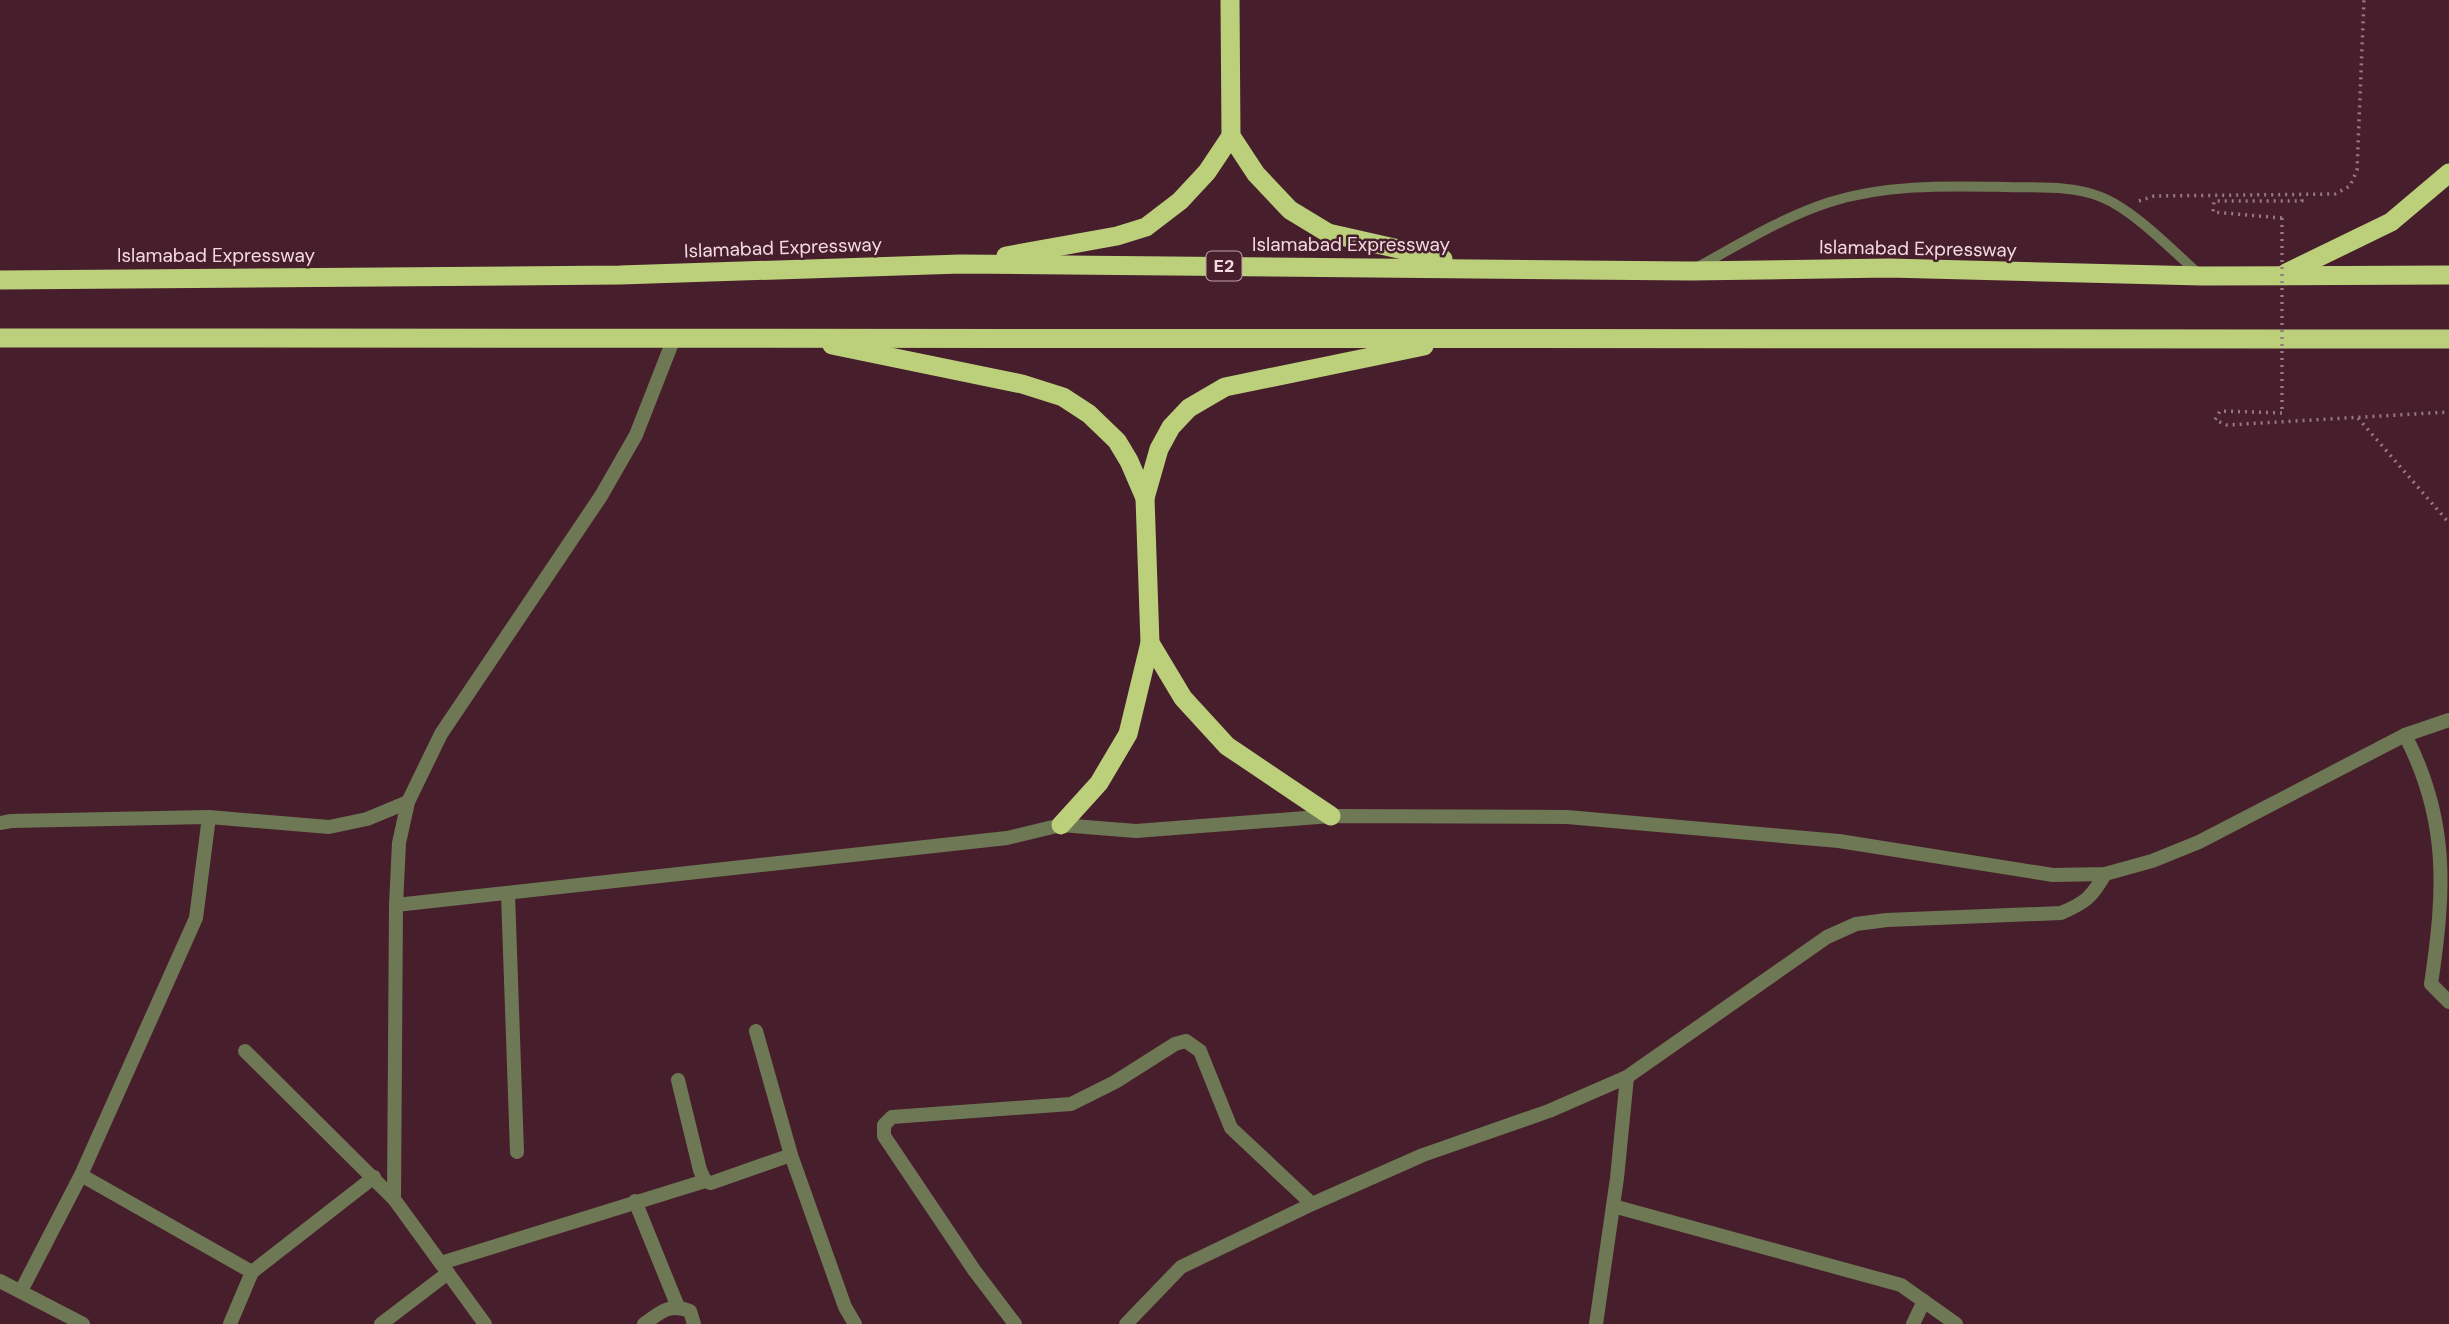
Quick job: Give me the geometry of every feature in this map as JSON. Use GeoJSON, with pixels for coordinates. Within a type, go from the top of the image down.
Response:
{"type":"FeatureCollection","features":[{"type":"Feature","properties":{"kind":"highway"},"geometry":{"type":"LineString","coordinates":[[1230,0],[1231,136],[1256,174],[1290,210],[1328,233],[1349,240],[1485,267]]}},
{"type":"Feature","properties":{"kind":"highway"},"geometry":{"type":"LineString","coordinates":[[961,264],[1117,236],[1146,226],[1181,201],[1207,172],[1231,136]]}},
{"type":"Feature","properties":{"kind":"highway"},"geometry":{"type":"LineString","coordinates":[[2278,277],[2391,222],[2449,173]]}},
{"type":"Feature","properties":{"kind":"highway","name":"Islamabad Expressway"},"geometry":{"type":"LineString","coordinates":[[0,280],[620,275],[961,264],[1691,271],[1889,268],[2278,277],[2449,275]]}},
{"type":"Feature","properties":{"kind":"highway"},"geometry":{"type":"LineString","coordinates":[[0,338],[2449,339]]}},
{"type":"Feature","properties":{"kind":"highway"},"geometry":{"type":"LineString","coordinates":[[798,338],[1022,384],[1063,397],[1089,414],[1117,441],[1145,498]]}},
{"type":"Feature","properties":{"kind":"highway"},"geometry":{"type":"LineString","coordinates":[[1061,825],[1099,783],[1128,734],[1150,643],[1145,498],[1159,450],[1171,427],[1189,408],[1225,387],[1463,338]]}},
{"type":"Feature","properties":{"kind":"highway"},"geometry":{"type":"LineString","coordinates":[[1150,643],[1184,698],[1227,746],[1331,816]]}},
{"type":"Feature","properties":{"kind":"street"},"geometry":{"type":"LineString","coordinates":[[394,1199],[396,905],[399,843],[408,802],[441,734],[601,496],[636,435],[674,338]]}},
{"type":"Feature","properties":{"kind":"street"},"geometry":{"type":"LineString","coordinates":[[396,905],[1007,838],[1061,825],[1136,831],[1331,816],[1567,817],[1839,841],[2053,875],[2105,874],[2152,861],[2199,842],[2405,735],[2449,720]]}},
{"type":"Feature","properties":{"kind":"street"},"geometry":{"type":"LineString","coordinates":[[2405,735],[2422,762],[2439,814],[2445,859],[2444,904],[2431,984],[2449,1002]]}},
{"type":"Feature","properties":{"kind":"street"},"geometry":{"type":"LineString","coordinates":[[0,823],[209,817],[329,827],[367,819],[408,802]]}},
{"type":"Feature","properties":{"kind":"street"},"geometry":{"type":"LineString","coordinates":[[20,1292],[81,1175],[196,918],[209,817]]}},
{"type":"Feature","properties":{"kind":"street"},"geometry":{"type":"LineString","coordinates":[[1126,1324],[1181,1267],[1423,1154],[1549,1111],[1627,1077],[1827,937],[1856,925],[1887,920],[2061,913],[2082,905],[2096,890],[2105,874]]}},
{"type":"Feature","properties":{"kind":"street"},"geometry":{"type":"LineString","coordinates":[[508,894],[517,1152]]}},
{"type":"Feature","properties":{"kind":"street"},"geometry":{"type":"LineString","coordinates":[[757,1031],[791,1156],[845,1307],[855,1324]]}},
{"type":"Feature","properties":{"kind":"street"},"geometry":{"type":"LineString","coordinates":[[1015,1324],[974,1270],[884,1136],[884,1125],[892,1117],[1071,1104],[1115,1083],[1175,1044],[1186,1041],[1200,1051],[1231,1128],[1312,1204]]}},
{"type":"Feature","properties":{"kind":"street"},"geometry":{"type":"LineString","coordinates":[[245,1051],[394,1199],[485,1324]]}},
{"type":"Feature","properties":{"kind":"street"},"geometry":{"type":"LineString","coordinates":[[1597,1324],[1627,1077]]}},
{"type":"Feature","properties":{"kind":"street"},"geometry":{"type":"LineString","coordinates":[[678,1080],[705,1181]]}},
{"type":"Feature","properties":{"kind":"street"},"geometry":{"type":"LineString","coordinates":[[381,1324],[444,1268],[635,1201],[705,1181],[711,1183],[791,1156]]}},
{"type":"Feature","properties":{"kind":"street"},"geometry":{"type":"LineString","coordinates":[[81,1175],[252,1272]]}},
{"type":"Feature","properties":{"kind":"street"},"geometry":{"type":"LineString","coordinates":[[230,1324],[252,1272],[373,1177]]}},
{"type":"Feature","properties":{"kind":"street"},"geometry":{"type":"LineString","coordinates":[[635,1201],[678,1307]]}},
{"type":"Feature","properties":{"kind":"street"},"geometry":{"type":"LineString","coordinates":[[1613,1206],[1901,1285],[1956,1324]]}},
{"type":"Feature","properties":{"kind":"street"},"geometry":{"type":"LineString","coordinates":[[0,1282],[83,1324]]}},
{"type":"Feature","properties":{"kind":"street"},"geometry":{"type":"LineString","coordinates":[[1913,1324],[1924,1301]]}},
{"type":"Feature","properties":{"kind":"street"},"geometry":{"type":"LineString","coordinates":[[644,1324],[664,1311],[678,1307],[690,1311],[694,1324]]}},
{"type":"Feature","properties":{"kind":"lane"},"geometry":{"type":"LineString","coordinates":[[1691,271],[1785,220],[1831,202],[1884,190],[1933,185],[2063,189],[2100,196],[2120,207],[2202,276]]}},
{"type":"Feature","properties":{"kind":"path"},"geometry":{"type":"LineString","coordinates":[[2120,207],[2154,196],[2335,194],[2350,186],[2357,170],[2364,0]]}},
{"type":"Feature","properties":{"kind":"path"},"geometry":{"type":"LineString","coordinates":[[2301,195],[2302,201],[2214,201],[2213,212],[2282,218],[2283,412],[2220,411],[2215,420],[2227,425],[2449,412]]}},
{"type":"Feature","properties":{"kind":"path"},"geometry":{"type":"LineString","coordinates":[[2358,418],[2449,523]]}}]}
